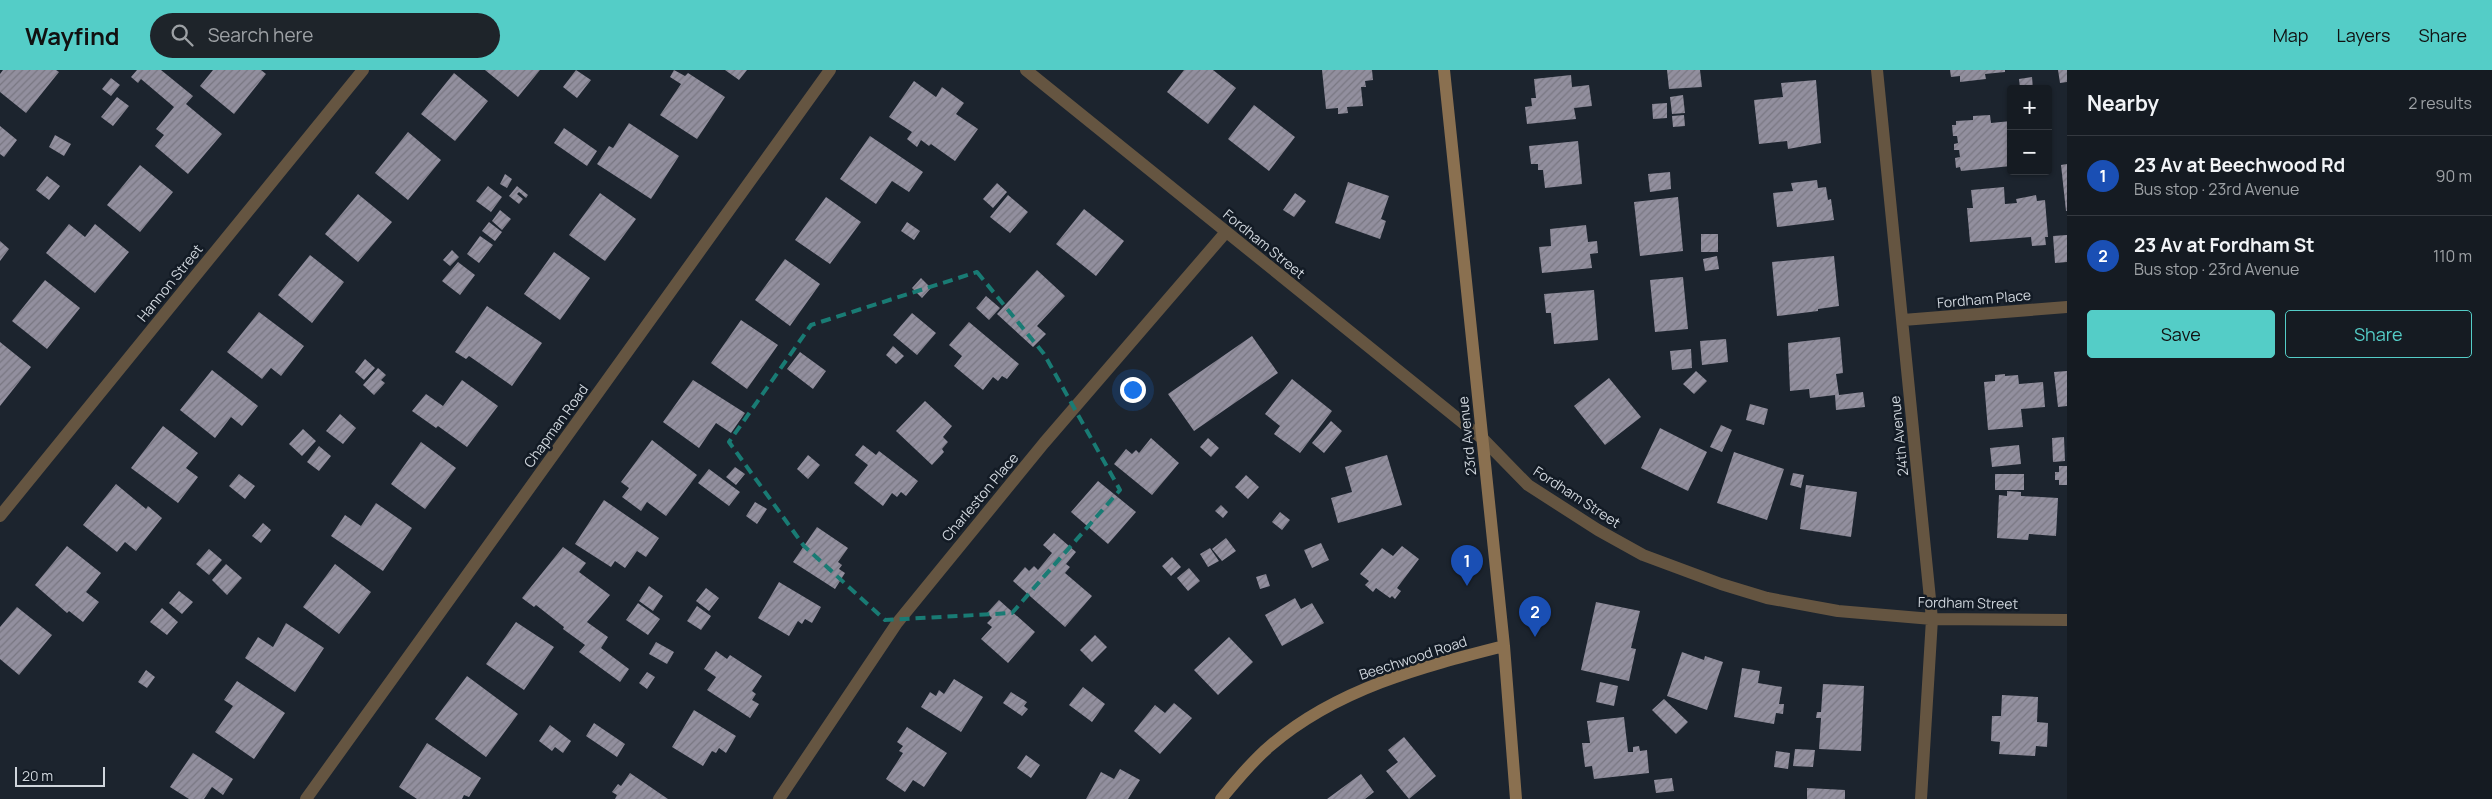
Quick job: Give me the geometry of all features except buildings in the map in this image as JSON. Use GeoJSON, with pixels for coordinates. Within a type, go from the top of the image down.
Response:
{"type":"FeatureCollection","features":[{"type":"Feature","properties":{"kind":"street","name":"Hannon Street"},"geometry":{"type":"LineString","coordinates":[[0,516],[364,70]]}},
{"type":"Feature","properties":{"kind":"street","name":"Chapman Road"},"geometry":{"type":"LineString","coordinates":[[306,799],[830,70]]}},
{"type":"Feature","properties":{"kind":"street","name":"Fordham Street"},"geometry":{"type":"LineString","coordinates":[[1026,70],[1483,439],[1528,485],[1643,555],[1686,573],[1776,600],[1838,611],[1932,618],[2067,620]]}},
{"type":"Feature","properties":{"kind":"street","name":"23rd Avenue"},"geometry":{"type":"LineString","coordinates":[[1444,70],[1504,646],[1516,799]]}},
{"type":"Feature","properties":{"kind":"street","name":"24th Avenue"},"geometry":{"type":"LineString","coordinates":[[1878,70],[1932,618],[1921,799]]}},
{"type":"Feature","properties":{"kind":"street","name":"Charleston Place"},"geometry":{"type":"LineString","coordinates":[[779,799],[897,622],[1044,443],[1226,232]]}},
{"type":"Feature","properties":{"kind":"street","name":"Fordham Place"},"geometry":{"type":"LineString","coordinates":[[1903,320],[2067,307]]}},
{"type":"Feature","properties":{"kind":"street","name":"Beechwood Road"},"geometry":{"type":"LineString","coordinates":[[1221,799],[1270,746],[1304,721],[1342,698],[1382,681],[1504,646]]}},
{"type":"Feature","properties":{"kind":"highlighted area"},"geometry":{"type":"Polygon","coordinates":[[[977,272],[1044,354],[1120,490],[1012,613],[885,620],[804,546],[729,442],[811,325],[977,272]]]}},
{"type":"Feature","properties":{"kind":"place","name":"23 Av at Beechwood Rd"},"geometry":{"type":"Point","coordinates":[1467,586]}},
{"type":"Feature","properties":{"kind":"place","name":"23 Av at Fordham St"},"geometry":{"type":"Point","coordinates":[1535,637]}}]}
